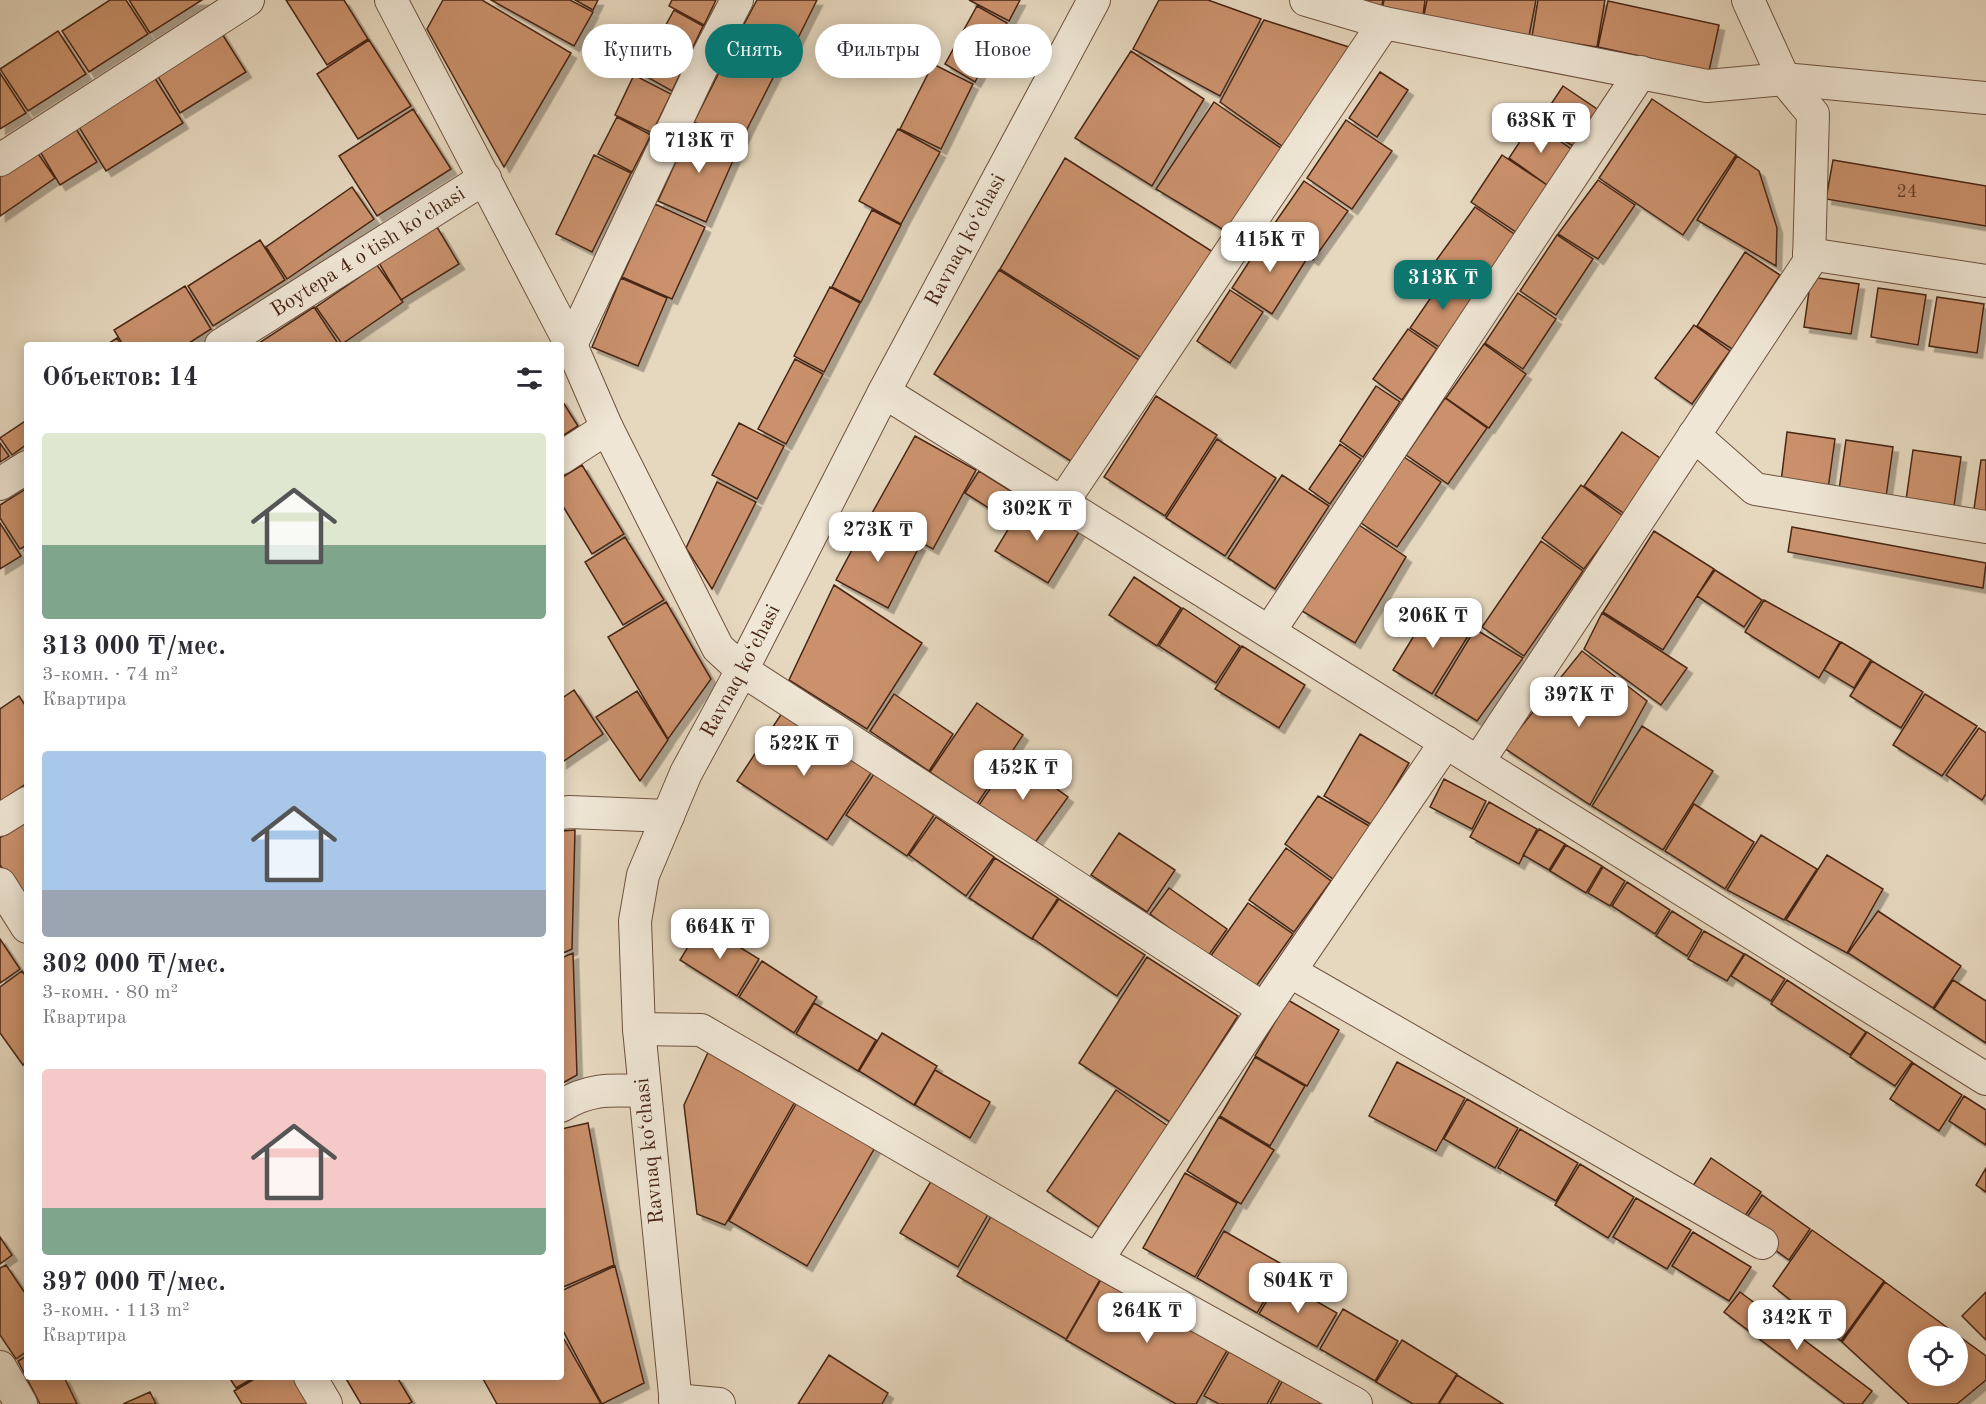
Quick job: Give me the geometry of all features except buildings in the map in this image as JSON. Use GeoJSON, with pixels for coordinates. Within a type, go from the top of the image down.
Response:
{"type":"FeatureCollection","features":[{"type":"Feature","properties":{"kind":"street"},"geometry":{"type":"LineString","coordinates":[[0,160],[248,0]]}},
{"type":"Feature","properties":{"kind":"street"},"geometry":{"type":"LineString","coordinates":[[391,0],[572,345],[607,428],[718,648],[742,670],[1264,1009]]}},
{"type":"Feature","properties":{"kind":"street"},"geometry":{"type":"LineString","coordinates":[[572,345],[700,69],[737,0]]}},
{"type":"Feature","properties":{"kind":"street","name":"Ravnaq ko‘chasi"},"geometry":{"type":"LineString","coordinates":[[675,1402],[639,1029],[635,921],[643,875],[686,773],[742,670],[884,392],[1094,0]]}},
{"type":"Feature","properties":{"kind":"street"},"geometry":{"type":"LineString","coordinates":[[1306,0],[1384,23],[1707,86],[1784,79],[1986,98]]}},
{"type":"Feature","properties":{"kind":"street"},"geometry":{"type":"LineString","coordinates":[[1478,762],[1809,262],[1813,114],[1784,79],[1748,0]]}},
{"type":"Feature","properties":{"kind":"street"},"geometry":{"type":"LineString","coordinates":[[1062,503],[1384,23]]}},
{"type":"Feature","properties":{"kind":"street"},"geometry":{"type":"LineString","coordinates":[[1269,632],[1641,72]]}},
{"type":"Feature","properties":{"kind":"street","name":"Boytepa 4 o'tish ko'chasi"},"geometry":{"type":"LineString","coordinates":[[226,342],[484,178]]}},
{"type":"Feature","properties":{"kind":"street"},"geometry":{"type":"LineString","coordinates":[[1809,254],[1986,281]]}},
{"type":"Feature","properties":{"kind":"street"},"geometry":{"type":"LineString","coordinates":[[884,392],[1986,1079]]}},
{"type":"Feature","properties":{"kind":"street"},"geometry":{"type":"LineString","coordinates":[[564,456],[607,428]]}},
{"type":"Feature","properties":{"kind":"street"},"geometry":{"type":"LineString","coordinates":[[1694,435],[1755,489],[1986,527]]}},
{"type":"Feature","properties":{"kind":"street"},"geometry":{"type":"LineString","coordinates":[[0,484],[24,469]]}},
{"type":"Feature","properties":{"kind":"street"},"geometry":{"type":"LineString","coordinates":[[1097,1260],[1446,742]]}},
{"type":"Feature","properties":{"kind":"street"},"geometry":{"type":"LineString","coordinates":[[0,820],[24,805]]}},
{"type":"Feature","properties":{"kind":"street"},"geometry":{"type":"LineString","coordinates":[[564,813],[668,816]]}},
{"type":"Feature","properties":{"kind":"street"},"geometry":{"type":"LineString","coordinates":[[0,884],[24,922]]}},
{"type":"Feature","properties":{"kind":"street"},"geometry":{"type":"LineString","coordinates":[[1291,972],[1762,1244]]}},
{"type":"Feature","properties":{"kind":"street"},"geometry":{"type":"LineString","coordinates":[[639,1029],[701,1030],[1097,1260],[1356,1404]]}},
{"type":"Feature","properties":{"kind":"street"},"geometry":{"type":"LineString","coordinates":[[564,1104],[579,1095],[606,1090],[644,1091]]}},
{"type":"Feature","properties":{"kind":"street"},"geometry":{"type":"LineString","coordinates":[[0,1367],[21,1404]]}},
{"type":"Feature","properties":{"kind":"street"},"geometry":{"type":"LineString","coordinates":[[312,1380],[326,1404]]}},
{"type":"Feature","properties":{"kind":"street"},"geometry":{"type":"LineString","coordinates":[[675,1402],[719,1404]]}}]}
